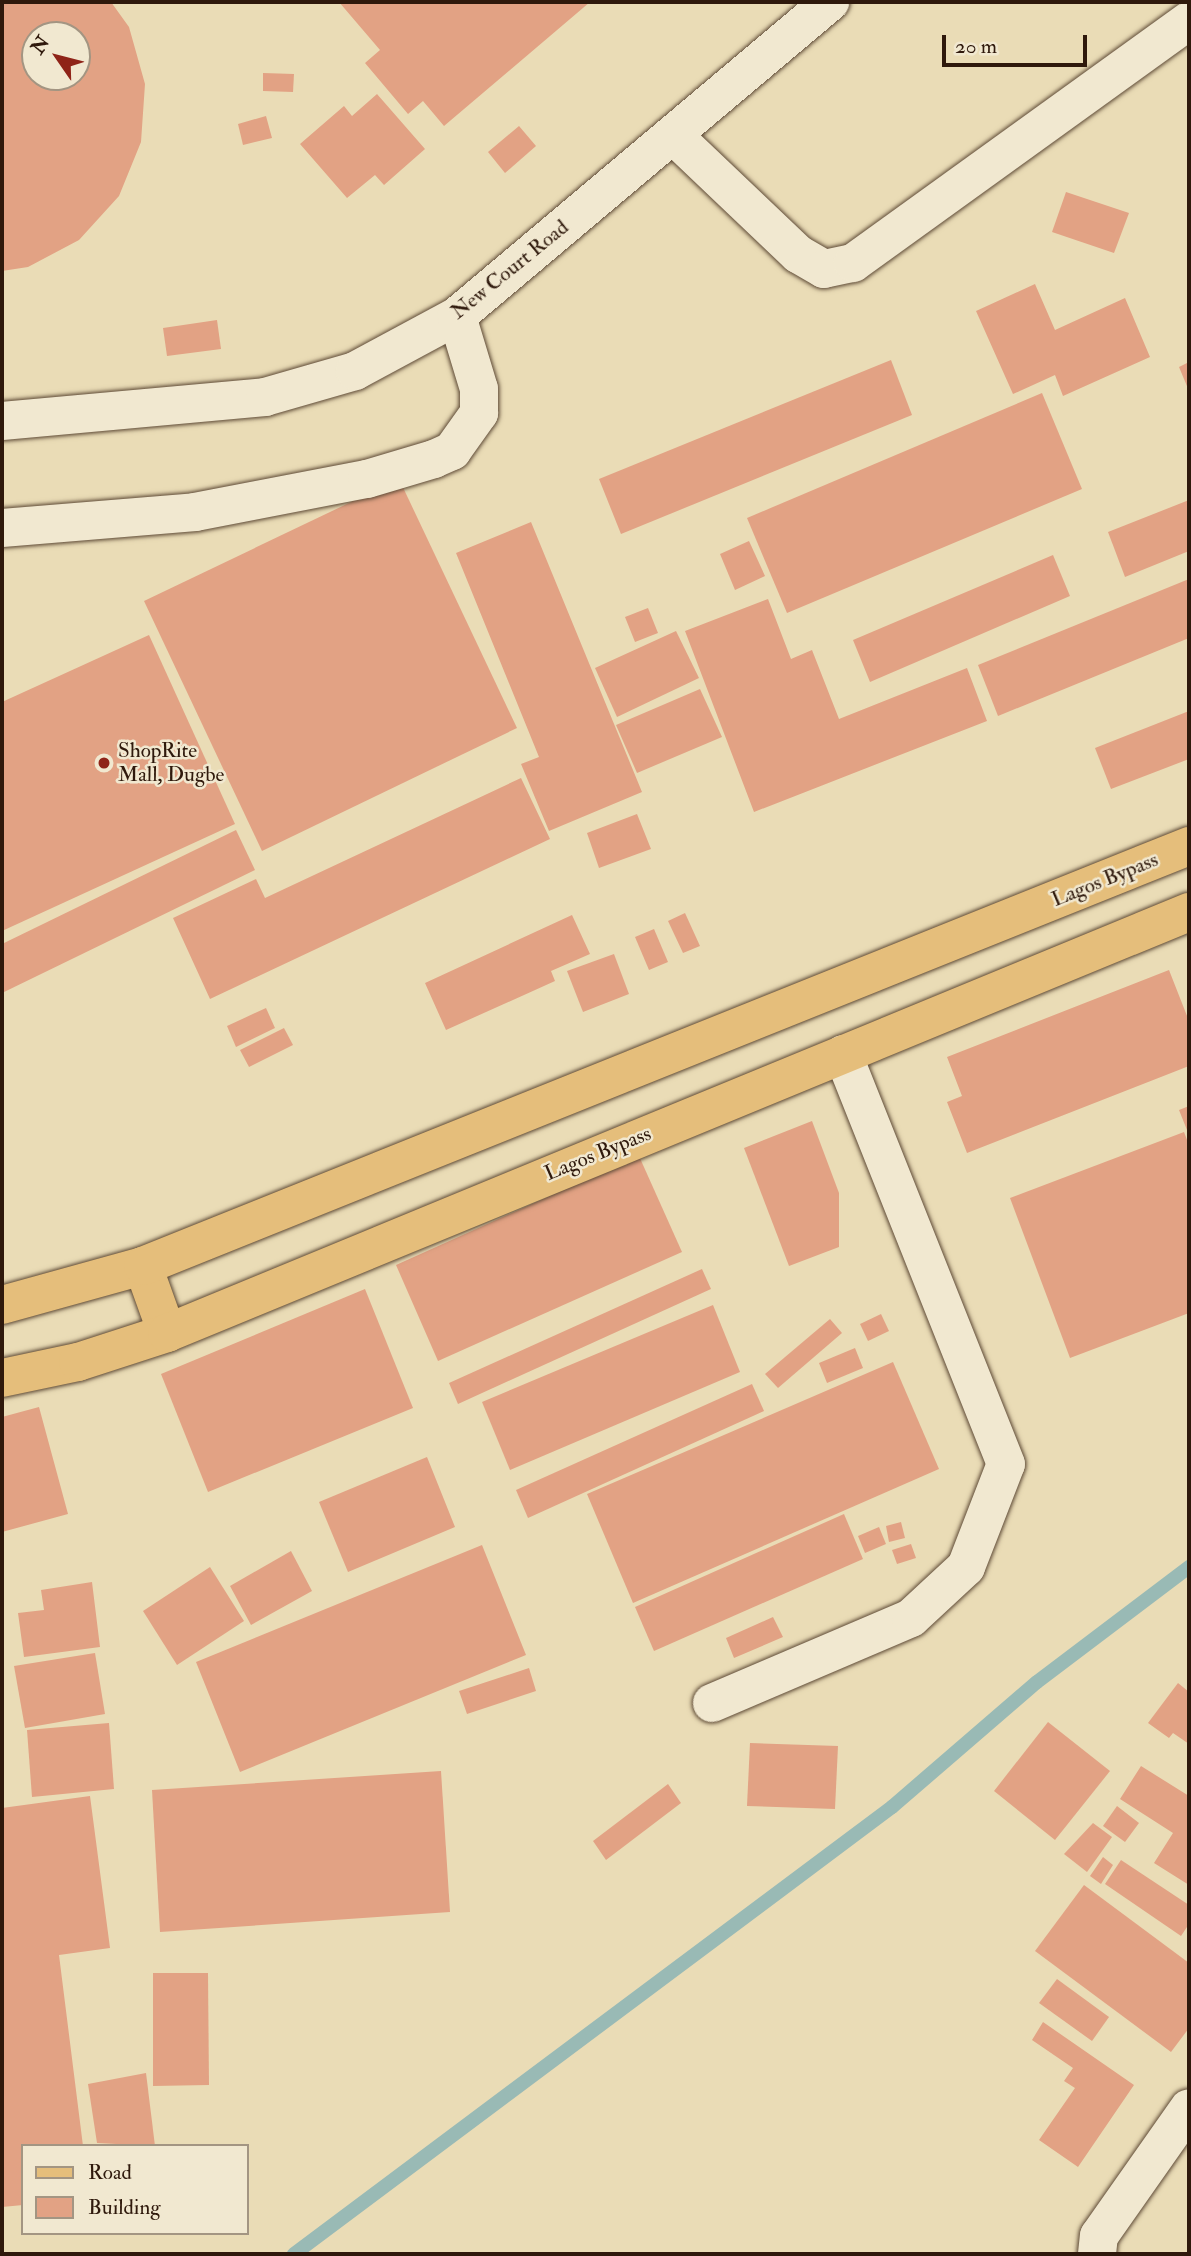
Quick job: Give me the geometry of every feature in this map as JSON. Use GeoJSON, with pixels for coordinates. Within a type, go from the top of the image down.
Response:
{"type":"FeatureCollection","features":[{"type":"Feature","properties":{"kind":"main road","name":"Lagos Bypass"},"geometry":{"type":"LineString","coordinates":[[2,1305],[143,1266],[1189,846]]}},
{"type":"Feature","properties":{"kind":"main road","name":"Lagos Bypass"},"geometry":{"type":"LineString","coordinates":[[2,1378],[78,1362],[167,1334],[1189,912]]}},
{"type":"Feature","properties":{"kind":"main road"},"geometry":{"type":"LineString","coordinates":[[143,1266],[167,1334]]}},
{"type":"Feature","properties":{"kind":"street","name":"New Court Road"},"geometry":{"type":"LineString","coordinates":[[2,421],[265,397],[355,370],[457,316],[830,2]]}},
{"type":"Feature","properties":{"kind":"street"},"geometry":{"type":"LineString","coordinates":[[673,135],[797,254],[824,269],[853,262],[1189,21]]}},
{"type":"Feature","properties":{"kind":"street"},"geometry":{"type":"LineString","coordinates":[[2,528],[195,512],[367,478],[452,451],[479,413],[478,389],[457,316]]}},
{"type":"Feature","properties":{"kind":"street"},"geometry":{"type":"LineString","coordinates":[[712,1703],[911,1618],[966,1567],[1006,1464],[843,1054]]}},
{"type":"Feature","properties":{"kind":"street"},"geometry":{"type":"LineString","coordinates":[[1098,2253],[1099,2236],[1189,2108]]}},
{"type":"Feature","properties":{"kind":"building"},"geometry":{"type":"Polygon","coordinates":[[[2,2],[111,2],[129,27],[145,84],[141,142],[119,196],[79,240],[28,267],[2,271],[2,2]]]}},
{"type":"Feature","properties":{"kind":"building"},"geometry":{"type":"Polygon","coordinates":[[[339,2],[590,2],[444,126],[423,101],[408,114],[365,63],[380,50],[339,2]]]}},
{"type":"Feature","properties":{"kind":"building"},"geometry":{"type":"Polygon","coordinates":[[[263,73],[294,74],[293,92],[263,91],[263,73]]]}},
{"type":"Feature","properties":{"kind":"building"},"geometry":{"type":"Polygon","coordinates":[[[377,94],[425,149],[384,185],[375,175],[347,198],[300,144],[344,106],[352,116],[377,94]]]}},
{"type":"Feature","properties":{"kind":"building"},"geometry":{"type":"Polygon","coordinates":[[[266,116],[272,138],[243,145],[238,124],[266,116]]]}},
{"type":"Feature","properties":{"kind":"building"},"geometry":{"type":"Polygon","coordinates":[[[519,126],[536,146],[505,173],[488,152],[519,126]]]}},
{"type":"Feature","properties":{"kind":"building"},"geometry":{"type":"Polygon","coordinates":[[[1066,192],[1129,213],[1114,253],[1052,232],[1066,192]]]}},
{"type":"Feature","properties":{"kind":"building"},"geometry":{"type":"Polygon","coordinates":[[[1035,284],[1055,330],[1125,298],[1150,357],[1063,396],[1055,375],[1013,394],[976,311],[1035,284]]]}},
{"type":"Feature","properties":{"kind":"building"},"geometry":{"type":"Polygon","coordinates":[[[217,320],[221,349],[167,356],[163,328],[217,320]]]}},
{"type":"Feature","properties":{"kind":"building"},"geometry":{"type":"Polygon","coordinates":[[[891,360],[912,415],[621,534],[599,479],[891,360]]]}},
{"type":"Feature","properties":{"kind":"building"},"geometry":{"type":"Polygon","coordinates":[[[1189,362],[1189,391],[1179,367],[1189,362]]]}},
{"type":"Feature","properties":{"kind":"building"},"geometry":{"type":"Polygon","coordinates":[[[1042,393],[1082,489],[787,613],[747,518],[1042,393]]]}},
{"type":"Feature","properties":{"kind":"building"},"geometry":{"type":"Polygon","coordinates":[[[399,479],[517,728],[262,851],[144,601],[399,479]]]}},
{"type":"Feature","properties":{"kind":"building"},"geometry":{"type":"Polygon","coordinates":[[[1189,500],[1189,551],[1125,577],[1108,532],[1189,500]]]}},
{"type":"Feature","properties":{"kind":"building"},"geometry":{"type":"Polygon","coordinates":[[[531,522],[642,792],[549,831],[521,764],[539,757],[456,553],[531,522]]]}},
{"type":"Feature","properties":{"kind":"building"},"geometry":{"type":"Polygon","coordinates":[[[749,541],[765,576],[735,590],[720,554],[749,541]]]}},
{"type":"Feature","properties":{"kind":"building"},"geometry":{"type":"Polygon","coordinates":[[[1053,555],[1070,596],[870,682],[853,640],[1053,555]]]}},
{"type":"Feature","properties":{"kind":"building"},"geometry":{"type":"Polygon","coordinates":[[[1189,579],[1189,638],[998,716],[978,665],[1189,579]]]}},
{"type":"Feature","properties":{"kind":"building"},"geometry":{"type":"Polygon","coordinates":[[[768,599],[791,659],[812,650],[839,719],[967,668],[987,721],[754,812],[685,631],[768,599]]]}},
{"type":"Feature","properties":{"kind":"building"},"geometry":{"type":"Polygon","coordinates":[[[648,608],[658,633],[635,642],[625,617],[648,608]]]}},
{"type":"Feature","properties":{"kind":"building"},"geometry":{"type":"Polygon","coordinates":[[[676,631],[699,678],[617,717],[595,668],[676,631]]]}},
{"type":"Feature","properties":{"kind":"building","name":"ShopRite Mall, Dugbe"},"geometry":{"type":"Polygon","coordinates":[[[149,635],[235,824],[2,931],[2,702],[149,635]]]}},
{"type":"Feature","properties":{"kind":"building"},"geometry":{"type":"Polygon","coordinates":[[[700,689],[722,737],[637,773],[616,725],[700,689]]]}},
{"type":"Feature","properties":{"kind":"building"},"geometry":{"type":"Polygon","coordinates":[[[1189,711],[1189,759],[1111,789],[1095,748],[1189,711]]]}},
{"type":"Feature","properties":{"kind":"building"},"geometry":{"type":"Polygon","coordinates":[[[521,778],[550,839],[210,999],[173,918],[256,879],[265,898],[521,778]]]}},
{"type":"Feature","properties":{"kind":"building"},"geometry":{"type":"Polygon","coordinates":[[[637,814],[651,849],[599,868],[587,833],[637,814]]]}},
{"type":"Feature","properties":{"kind":"building"},"geometry":{"type":"Polygon","coordinates":[[[236,830],[255,870],[2,993],[2,944],[236,830]]]}},
{"type":"Feature","properties":{"kind":"building"},"geometry":{"type":"Polygon","coordinates":[[[685,913],[700,946],[683,953],[668,921],[685,913]]]}},
{"type":"Feature","properties":{"kind":"building"},"geometry":{"type":"Polygon","coordinates":[[[572,915],[590,954],[551,971],[555,981],[446,1030],[425,983],[572,915]]]}},
{"type":"Feature","properties":{"kind":"building"},"geometry":{"type":"Polygon","coordinates":[[[654,929],[668,962],[649,970],[635,937],[654,929]]]}},
{"type":"Feature","properties":{"kind":"building"},"geometry":{"type":"Polygon","coordinates":[[[614,954],[629,994],[583,1012],[567,971],[614,954]]]}},
{"type":"Feature","properties":{"kind":"building"},"geometry":{"type":"Polygon","coordinates":[[[1169,970],[1189,1021],[1189,1066],[967,1153],[947,1102],[962,1096],[947,1057],[1169,970]]]}},
{"type":"Feature","properties":{"kind":"building"},"geometry":{"type":"Polygon","coordinates":[[[266,1008],[275,1028],[236,1047],[227,1026],[266,1008]]]}},
{"type":"Feature","properties":{"kind":"building"},"geometry":{"type":"Polygon","coordinates":[[[284,1028],[293,1045],[249,1067],[240,1050],[284,1028]]]}},
{"type":"Feature","properties":{"kind":"building"},"geometry":{"type":"Polygon","coordinates":[[[1189,1106],[1189,1135],[1179,1110],[1189,1106]]]}},
{"type":"Feature","properties":{"kind":"building"},"geometry":{"type":"Polygon","coordinates":[[[812,1121],[839,1193],[839,1247],[789,1266],[744,1148],[812,1121]]]}},
{"type":"Feature","properties":{"kind":"building"},"geometry":{"type":"Polygon","coordinates":[[[1184,1132],[1189,1145],[1189,1313],[1070,1358],[1010,1198],[1184,1132]]]}},
{"type":"Feature","properties":{"kind":"building"},"geometry":{"type":"Polygon","coordinates":[[[639,1156],[682,1252],[438,1361],[396,1265],[639,1156]]]}},
{"type":"Feature","properties":{"kind":"building"},"geometry":{"type":"Polygon","coordinates":[[[702,1269],[711,1289],[458,1404],[449,1383],[702,1269]]]}},
{"type":"Feature","properties":{"kind":"building"},"geometry":{"type":"Polygon","coordinates":[[[365,1289],[413,1408],[208,1492],[161,1374],[365,1289]]]}},
{"type":"Feature","properties":{"kind":"building"},"geometry":{"type":"Polygon","coordinates":[[[713,1305],[740,1372],[510,1470],[482,1402],[713,1305]]]}},
{"type":"Feature","properties":{"kind":"building"},"geometry":{"type":"Polygon","coordinates":[[[881,1314],[889,1331],[868,1341],[860,1324],[881,1314]]]}},
{"type":"Feature","properties":{"kind":"building"},"geometry":{"type":"Polygon","coordinates":[[[830,1319],[842,1333],[778,1388],[765,1374],[830,1319]]]}},
{"type":"Feature","properties":{"kind":"building"},"geometry":{"type":"Polygon","coordinates":[[[855,1348],[863,1368],[827,1383],[819,1363],[855,1348]]]}},
{"type":"Feature","properties":{"kind":"building"},"geometry":{"type":"Polygon","coordinates":[[[893,1362],[939,1469],[633,1603],[587,1494],[893,1362]]]}},
{"type":"Feature","properties":{"kind":"building"},"geometry":{"type":"Polygon","coordinates":[[[752,1384],[764,1411],[528,1518],[516,1490],[752,1384]]]}},
{"type":"Feature","properties":{"kind":"building"},"geometry":{"type":"Polygon","coordinates":[[[39,1407],[68,1514],[2,1532],[2,1417],[39,1407]]]}},
{"type":"Feature","properties":{"kind":"building"},"geometry":{"type":"Polygon","coordinates":[[[427,1457],[455,1527],[348,1572],[319,1502],[427,1457]]]}},
{"type":"Feature","properties":{"kind":"building"},"geometry":{"type":"Polygon","coordinates":[[[844,1514],[863,1559],[654,1651],[635,1607],[844,1514]]]}},
{"type":"Feature","properties":{"kind":"building"},"geometry":{"type":"Polygon","coordinates":[[[901,1522],[905,1538],[889,1542],[886,1526],[901,1522]]]}},
{"type":"Feature","properties":{"kind":"building"},"geometry":{"type":"Polygon","coordinates":[[[879,1527],[886,1544],[865,1553],[858,1536],[879,1527]]]}},
{"type":"Feature","properties":{"kind":"building"},"geometry":{"type":"Polygon","coordinates":[[[911,1544],[916,1558],[897,1564],[892,1550],[911,1544]]]}},
{"type":"Feature","properties":{"kind":"building"},"geometry":{"type":"Polygon","coordinates":[[[482,1545],[526,1655],[240,1772],[196,1662],[482,1545]]]}},
{"type":"Feature","properties":{"kind":"building"},"geometry":{"type":"Polygon","coordinates":[[[291,1551],[312,1591],[251,1625],[230,1586],[291,1551]]]}},
{"type":"Feature","properties":{"kind":"building"},"geometry":{"type":"Polygon","coordinates":[[[210,1567],[244,1621],[177,1665],[143,1611],[210,1567]]]}},
{"type":"Feature","properties":{"kind":"building"},"geometry":{"type":"Polygon","coordinates":[[[92,1582],[100,1647],[24,1657],[18,1613],[44,1610],[41,1590],[92,1582]]]}},
{"type":"Feature","properties":{"kind":"building"},"geometry":{"type":"Polygon","coordinates":[[[773,1617],[783,1637],[734,1658],[726,1638],[773,1617]]]}},
{"type":"Feature","properties":{"kind":"building"},"geometry":{"type":"Polygon","coordinates":[[[95,1653],[105,1714],[25,1728],[14,1666],[95,1653]]]}},
{"type":"Feature","properties":{"kind":"building"},"geometry":{"type":"Polygon","coordinates":[[[529,1668],[536,1691],[467,1714],[459,1691],[529,1668]]]}},
{"type":"Feature","properties":{"kind":"building"},"geometry":{"type":"Polygon","coordinates":[[[1178,1683],[1189,1692],[1189,1744],[1173,1733],[1169,1738],[1148,1723],[1178,1683]]]}},
{"type":"Feature","properties":{"kind":"building"},"geometry":{"type":"Polygon","coordinates":[[[1048,1722],[1110,1771],[1055,1840],[994,1791],[1048,1722]]]}},
{"type":"Feature","properties":{"kind":"building"},"geometry":{"type":"Polygon","coordinates":[[[109,1723],[114,1789],[32,1797],[27,1730],[109,1723]]]}},
{"type":"Feature","properties":{"kind":"building"},"geometry":{"type":"Polygon","coordinates":[[[750,1743],[838,1746],[835,1809],[747,1806],[750,1743]]]}},
{"type":"Feature","properties":{"kind":"building"},"geometry":{"type":"Polygon","coordinates":[[[1141,1766],[1189,1796],[1189,1885],[1154,1863],[1173,1833],[1120,1799],[1141,1766]]]}},
{"type":"Feature","properties":{"kind":"building"},"geometry":{"type":"Polygon","coordinates":[[[441,1771],[450,1912],[160,1932],[152,1790],[441,1771]]]}},
{"type":"Feature","properties":{"kind":"building"},"geometry":{"type":"Polygon","coordinates":[[[668,1784],[681,1803],[606,1860],[593,1841],[668,1784]]]}},
{"type":"Feature","properties":{"kind":"building"},"geometry":{"type":"Polygon","coordinates":[[[90,1796],[110,1948],[59,1955],[83,2144],[21,2144],[21,2205],[2,2207],[2,1808],[90,1796]]]}},
{"type":"Feature","properties":{"kind":"building"},"geometry":{"type":"Polygon","coordinates":[[[1117,1806],[1139,1823],[1125,1842],[1103,1826],[1117,1806]]]}},
{"type":"Feature","properties":{"kind":"building"},"geometry":{"type":"Polygon","coordinates":[[[1093,1823],[1112,1837],[1087,1872],[1064,1854],[1093,1823]]]}},
{"type":"Feature","properties":{"kind":"building"},"geometry":{"type":"Polygon","coordinates":[[[1103,1857],[1113,1865],[1101,1884],[1090,1876],[1103,1857]]]}},
{"type":"Feature","properties":{"kind":"building"},"geometry":{"type":"Polygon","coordinates":[[[1121,1860],[1189,1905],[1189,1924],[1181,1936],[1105,1884],[1121,1860]]]}},
{"type":"Feature","properties":{"kind":"building"},"geometry":{"type":"Polygon","coordinates":[[[1084,1885],[1189,1963],[1189,2028],[1171,2052],[1035,1951],[1084,1885]]]}},
{"type":"Feature","properties":{"kind":"building"},"geometry":{"type":"Polygon","coordinates":[[[153,1973],[208,1973],[209,2085],[153,2086],[153,1973]]]}},
{"type":"Feature","properties":{"kind":"building"},"geometry":{"type":"Polygon","coordinates":[[[1057,1979],[1109,2017],[1092,2041],[1039,2003],[1057,1979]]]}},
{"type":"Feature","properties":{"kind":"building"},"geometry":{"type":"Polygon","coordinates":[[[1043,2022],[1134,2085],[1078,2167],[1039,2140],[1075,2088],[1064,2081],[1073,2068],[1032,2040],[1043,2022]]]}},
{"type":"Feature","properties":{"kind":"building"},"geometry":{"type":"Polygon","coordinates":[[[146,2073],[155,2144],[97,2143],[88,2084],[146,2073]]]}},
{"type":"Feature","properties":{"kind":"waterway"},"geometry":{"type":"LineString","coordinates":[[294,2254],[892,1807],[1037,1682],[1189,1567]]}},
{"type":"Feature","properties":{"kind":"place","name":"ShopRite Mall, Dugbe"},"geometry":{"type":"Point","coordinates":[104,763]}}]}
